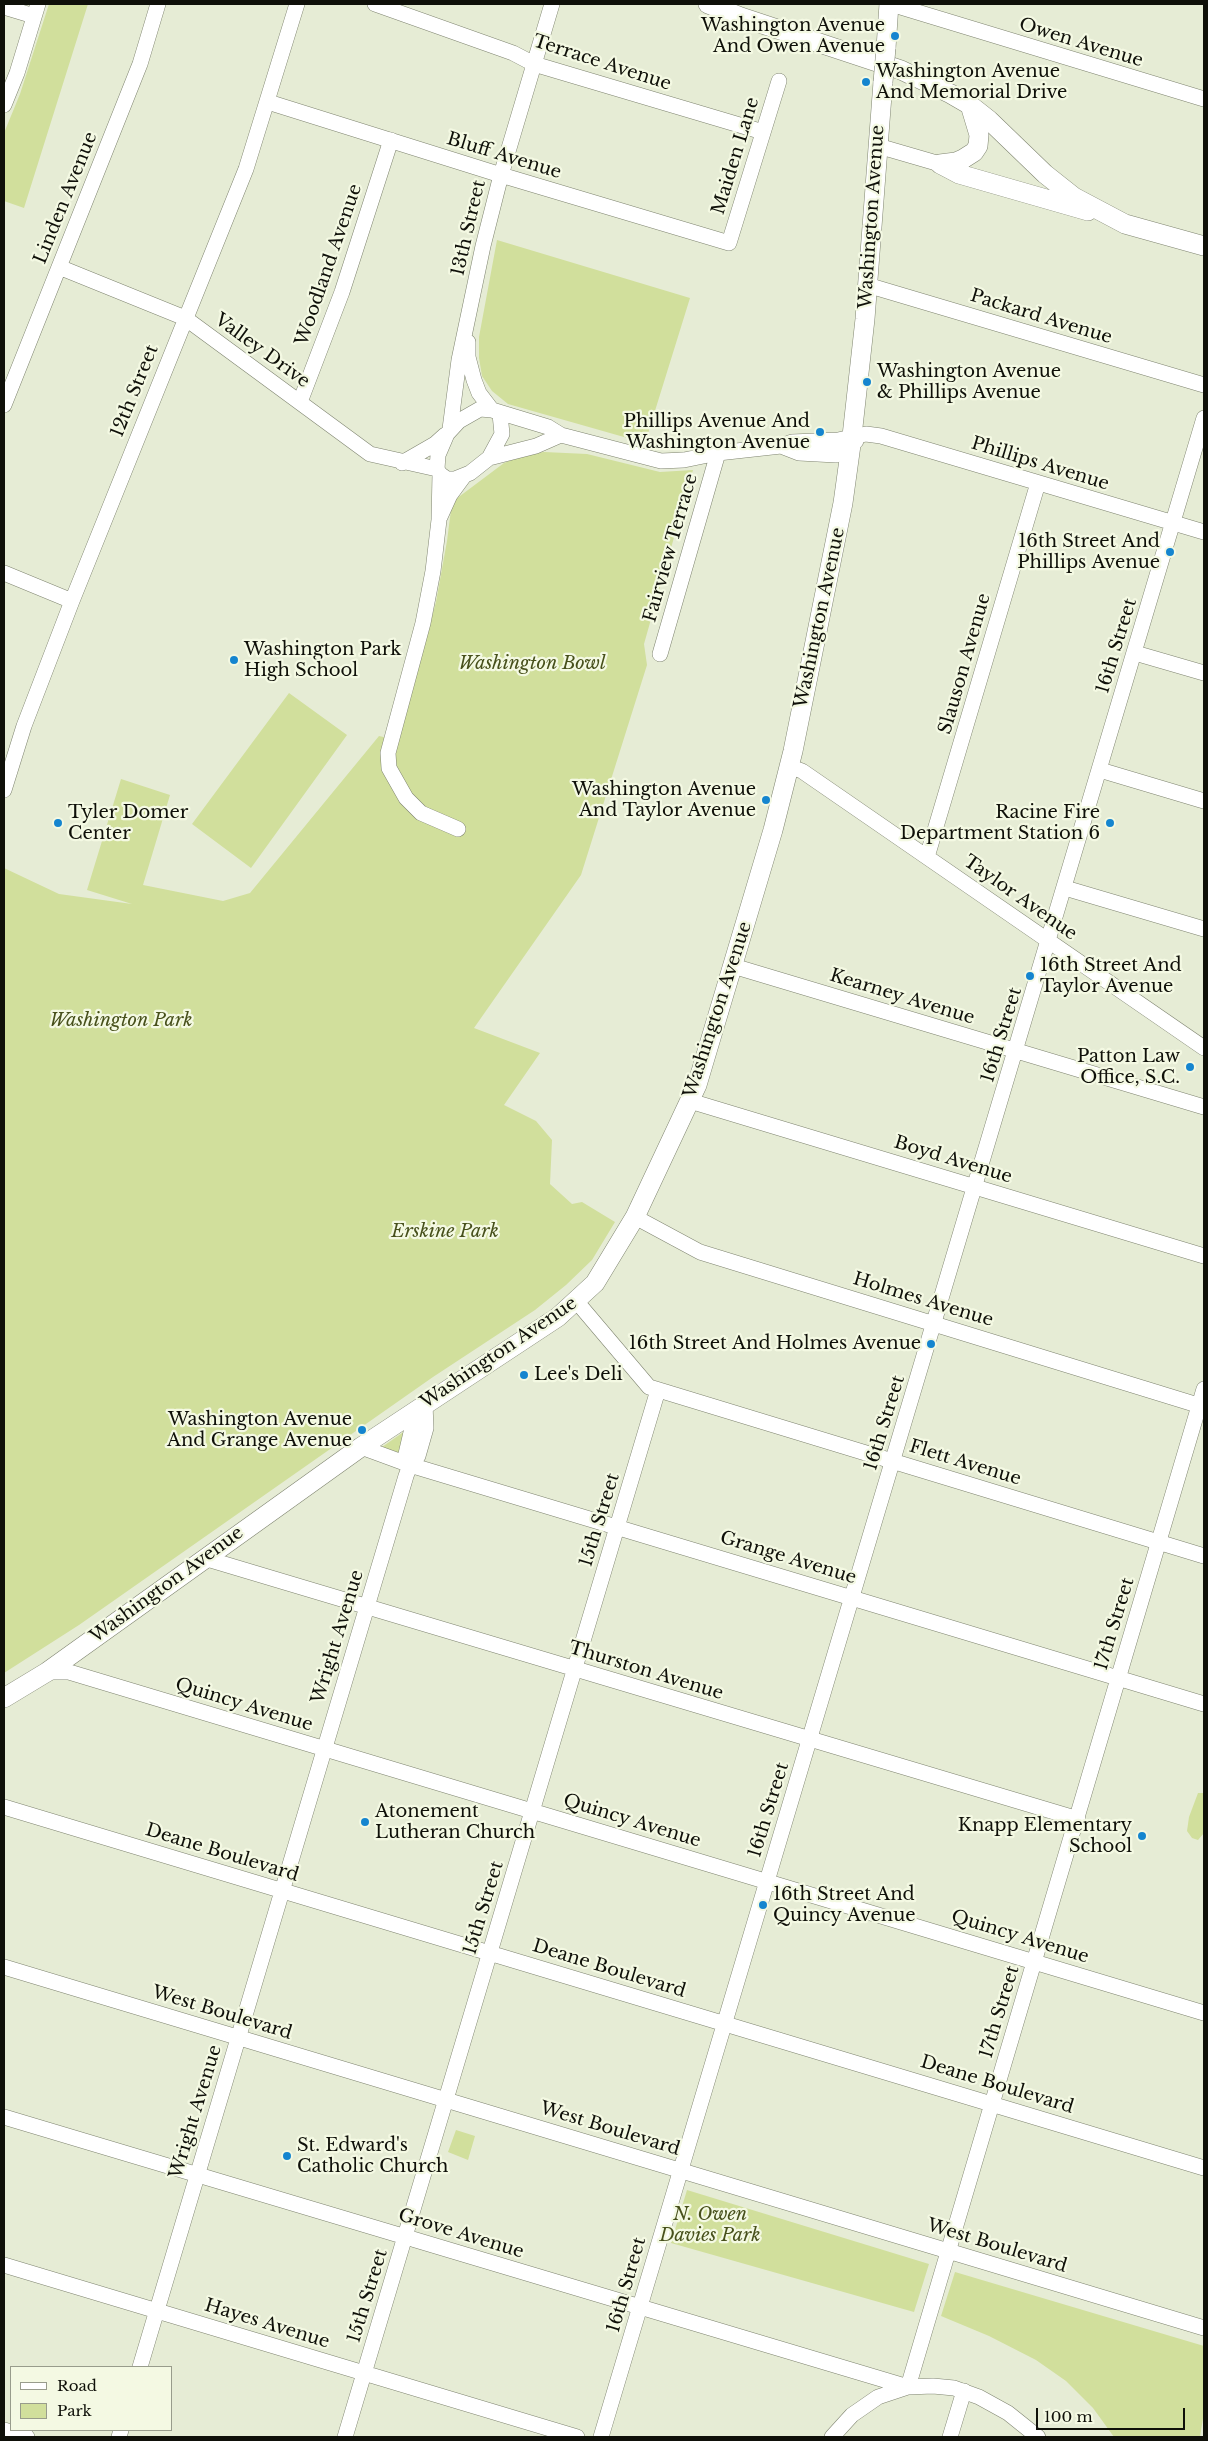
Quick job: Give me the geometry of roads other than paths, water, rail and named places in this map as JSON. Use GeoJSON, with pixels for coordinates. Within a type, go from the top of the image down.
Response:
{"type":"FeatureCollection","features":[{"type":"Feature","properties":{"kind":"main road"},"geometry":{"type":"LineString","coordinates":[[708,4],[741,17],[901,70],[970,105],[1074,197],[1106,216]]}},
{"type":"Feature","properties":{"kind":"main road","name":"Washington Avenue"},"geometry":{"type":"LineString","coordinates":[[4,1698],[47,1672],[361,1447],[558,1317],[577,1302],[605,1269],[636,1217],[697,1086],[734,966],[773,830],[844,503],[856,438],[890,4]]}},
{"type":"Feature","properties":{"kind":"main road"},"geometry":{"type":"LineString","coordinates":[[940,164],[963,159],[974,152],[978,146],[979,135],[970,105]]}},
{"type":"Feature","properties":{"kind":"main road"},"geometry":{"type":"LineString","coordinates":[[940,164],[959,174],[1204,246]]}},
{"type":"Feature","properties":{"kind":"street","name":"Linden Avenue"},"geometry":{"type":"LineString","coordinates":[[4,405],[140,64],[158,4]]}},
{"type":"Feature","properties":{"kind":"street","name":"Terrace Avenue"},"geometry":{"type":"LineString","coordinates":[[375,4],[513,53],[534,64],[763,132]]}},
{"type":"Feature","properties":{"kind":"street","name":"13th Street"},"geometry":{"type":"LineString","coordinates":[[458,828],[422,813],[406,798],[389,768],[391,736],[423,624],[433,571],[438,520],[438,455],[449,431],[467,318],[501,175],[552,4]]}},
{"type":"Feature","properties":{"kind":"street","name":"Owen Avenue"},"geometry":{"type":"LineString","coordinates":[[890,4],[1204,99]]}},
{"type":"Feature","properties":{"kind":"street","name":"12th Street"},"geometry":{"type":"LineString","coordinates":[[4,790],[24,726],[72,601],[246,169],[268,102],[292,5]]}},
{"type":"Feature","properties":{"kind":"street"},"geometry":{"type":"LineString","coordinates":[[4,8],[36,10],[17,73],[4,105]]}},
{"type":"Feature","properties":{"kind":"street","name":"Maiden Lane"},"geometry":{"type":"LineString","coordinates":[[730,243],[779,80]]}},
{"type":"Feature","properties":{"kind":"street","name":"Bluff Avenue"},"geometry":{"type":"LineString","coordinates":[[268,102],[501,175],[730,243]]}},
{"type":"Feature","properties":{"kind":"street","name":"Woodland Avenue"},"geometry":{"type":"LineString","coordinates":[[300,402],[339,300],[391,140]]}},
{"type":"Feature","properties":{"kind":"street"},"geometry":{"type":"LineString","coordinates":[[878,146],[940,164]]}},
{"type":"Feature","properties":{"kind":"street","name":"Valley Drive"},"geometry":{"type":"LineString","coordinates":[[59,267],[185,318],[370,454],[438,472],[450,479],[464,476]]}},
{"type":"Feature","properties":{"kind":"street","name":"Packard Avenue"},"geometry":{"type":"LineString","coordinates":[[867,285],[1204,385]]}},
{"type":"Feature","properties":{"kind":"street","name":"13th Street"},"geometry":{"type":"LineString","coordinates":[[467,318],[468,356],[474,380],[479,393],[496,412]]}},
{"type":"Feature","properties":{"kind":"street"},"geometry":{"type":"LineString","coordinates":[[402,463],[436,444],[449,431],[475,411],[496,412],[548,427],[561,436],[661,461],[684,460],[718,453],[781,446],[792,442],[856,438]]}},
{"type":"Feature","properties":{"kind":"street"},"geometry":{"type":"LineString","coordinates":[[489,458],[502,434],[496,412]]}},
{"type":"Feature","properties":{"kind":"street","name":"16th Street"},"geometry":{"type":"LineString","coordinates":[[601,2437],[1204,418]]}},
{"type":"Feature","properties":{"kind":"street"},"geometry":{"type":"LineString","coordinates":[[438,520],[450,496],[464,476],[489,458],[536,446],[561,436]]}},
{"type":"Feature","properties":{"kind":"street","name":"Phillips Avenue"},"geometry":{"type":"LineString","coordinates":[[856,438],[881,436],[1204,532]]}},
{"type":"Feature","properties":{"kind":"street","name":"Fairview Terrace"},"geometry":{"type":"LineString","coordinates":[[660,654],[718,453]]}},
{"type":"Feature","properties":{"kind":"street","name":"Slauson Avenue"},"geometry":{"type":"LineString","coordinates":[[928,857],[1038,482]]}},
{"type":"Feature","properties":{"kind":"street"},"geometry":{"type":"LineString","coordinates":[[4,573],[72,601]]}},
{"type":"Feature","properties":{"kind":"street"},"geometry":{"type":"LineString","coordinates":[[1135,653],[1204,673]]}},
{"type":"Feature","properties":{"kind":"street","name":"Taylor Avenue"},"geometry":{"type":"LineString","coordinates":[[788,766],[802,771],[1204,1048]]}},
{"type":"Feature","properties":{"kind":"street"},"geometry":{"type":"LineString","coordinates":[[1100,770],[1204,801]]}},
{"type":"Feature","properties":{"kind":"street"},"geometry":{"type":"LineString","coordinates":[[1065,888],[1204,929]]}},
{"type":"Feature","properties":{"kind":"street","name":"Kearney Avenue"},"geometry":{"type":"LineString","coordinates":[[734,966],[1204,1107]]}},
{"type":"Feature","properties":{"kind":"street","name":"Boyd Avenue"},"geometry":{"type":"LineString","coordinates":[[690,1100],[1204,1256]]}},
{"type":"Feature","properties":{"kind":"street","name":"Holmes Avenue"},"geometry":{"type":"LineString","coordinates":[[636,1217],[700,1252],[1202,1406]]}},
{"type":"Feature","properties":{"kind":"street","name":"Flett Avenue"},"geometry":{"type":"LineString","coordinates":[[577,1302],[649,1387],[894,1460],[1204,1556]]}},
{"type":"Feature","properties":{"kind":"street","name":"17th Street"},"geometry":{"type":"LineString","coordinates":[[908,2387],[993,2104],[1012,2033],[1036,1961],[1158,1542],[1202,1406],[1204,1389]]}},
{"type":"Feature","properties":{"kind":"street","name":"15th Street"},"geometry":{"type":"LineString","coordinates":[[345,2437],[658,1390]]}},
{"type":"Feature","properties":{"kind":"street","name":"Wright Avenue"},"geometry":{"type":"LineString","coordinates":[[140,2366],[410,1464],[406,1454],[413,1424],[425,1404]]}},
{"type":"Feature","properties":{"kind":"street","name":"Grange Avenue"},"geometry":{"type":"LineString","coordinates":[[361,1447],[410,1464],[1204,1704]]}},
{"type":"Feature","properties":{"kind":"street","name":"Thurston Avenue"},"geometry":{"type":"LineString","coordinates":[[204,1558],[1078,1819]]}},
{"type":"Feature","properties":{"kind":"street","name":"Quincy Avenue"},"geometry":{"type":"LineString","coordinates":[[47,1672],[69,1672],[1204,2013]]}},
{"type":"Feature","properties":{"kind":"street","name":"Deane Boulevard"},"geometry":{"type":"LineString","coordinates":[[4,1807],[1204,2168]]}},
{"type":"Feature","properties":{"kind":"street","name":"West Boulevard"},"geometry":{"type":"LineString","coordinates":[[4,1967],[1204,2328]]}},
{"type":"Feature","properties":{"kind":"street","name":"Grove Avenue"},"geometry":{"type":"LineString","coordinates":[[4,2117],[908,2387]]}},
{"type":"Feature","properties":{"kind":"street","name":"Hayes Avenue"},"geometry":{"type":"LineString","coordinates":[[4,2265],[577,2437]]}},
{"type":"Feature","properties":{"kind":"street"},"geometry":{"type":"LineString","coordinates":[[832,2437],[860,2408],[883,2395],[908,2387],[933,2386],[964,2391],[1008,2413],[1038,2437]]}},
{"type":"Feature","properties":{"kind":"street"},"geometry":{"type":"LineString","coordinates":[[950,2437],[964,2391]]}},
{"type":"Feature","properties":{"kind":"street"},"geometry":{"type":"LineString","coordinates":[[4,2430],[27,2437]]}},
{"type":"Feature","properties":{"kind":"place","name":"Washington Avenue And Owen Avenue"},"geometry":{"type":"Point","coordinates":[895,36]}},
{"type":"Feature","properties":{"kind":"place","name":"Washington Avenue And Memorial Drive"},"geometry":{"type":"Point","coordinates":[866,82]}},
{"type":"Feature","properties":{"kind":"place","name":"Washington Avenue & Phillips Avenue"},"geometry":{"type":"Point","coordinates":[867,382]}},
{"type":"Feature","properties":{"kind":"place","name":"Phillips Avenue And Washington Avenue"},"geometry":{"type":"Point","coordinates":[820,432]}},
{"type":"Feature","properties":{"kind":"place","name":"16th Street And Phillips Avenue"},"geometry":{"type":"Point","coordinates":[1170,552]}},
{"type":"Feature","properties":{"kind":"place","name":"Washington Park High School"},"geometry":{"type":"Point","coordinates":[234,660]}},
{"type":"Feature","properties":{"kind":"place","name":"Washington Avenue And Taylor Avenue"},"geometry":{"type":"Point","coordinates":[766,800]}},
{"type":"Feature","properties":{"kind":"place","name":"Tyler Domer Center"},"geometry":{"type":"Point","coordinates":[58,823]}},
{"type":"Feature","properties":{"kind":"place","name":"Racine Fire Department Station 6"},"geometry":{"type":"Point","coordinates":[1110,823]}},
{"type":"Feature","properties":{"kind":"place","name":"16th Street And Taylor Avenue"},"geometry":{"type":"Point","coordinates":[1030,976]}},
{"type":"Feature","properties":{"kind":"place","name":"Patton Law Office, S.C."},"geometry":{"type":"Point","coordinates":[1190,1067]}},
{"type":"Feature","properties":{"kind":"place","name":"16th Street And Holmes Avenue"},"geometry":{"type":"Point","coordinates":[931,1344]}},
{"type":"Feature","properties":{"kind":"place","name":"Lee's Deli"},"geometry":{"type":"Point","coordinates":[524,1375]}},
{"type":"Feature","properties":{"kind":"place","name":"Washington Avenue And Grange Avenue"},"geometry":{"type":"Point","coordinates":[362,1430]}},
{"type":"Feature","properties":{"kind":"place","name":"Atonement Lutheran Church"},"geometry":{"type":"Point","coordinates":[365,1822]}},
{"type":"Feature","properties":{"kind":"place","name":"Knapp Elementary School"},"geometry":{"type":"Point","coordinates":[1142,1836]}},
{"type":"Feature","properties":{"kind":"place","name":"16th Street And Quincy Avenue"},"geometry":{"type":"Point","coordinates":[763,1905]}},
{"type":"Feature","properties":{"kind":"place","name":"St. Edward's Catholic Church"},"geometry":{"type":"Point","coordinates":[287,2156]}},
{"type":"Feature","properties":{"kind":"park label","name":"Washington Bowl"},"geometry":{"type":"Point","coordinates":[532,664]}},
{"type":"Feature","properties":{"kind":"park label","name":"Washington Park"},"geometry":{"type":"Point","coordinates":[121,1021]}},
{"type":"Feature","properties":{"kind":"park label","name":"Erskine Park"},"geometry":{"type":"Point","coordinates":[445,1232]}},
{"type":"Feature","properties":{"kind":"park label","name":"N. Owen Davies Park"},"geometry":{"type":"Point","coordinates":[710,2225]}}]}
